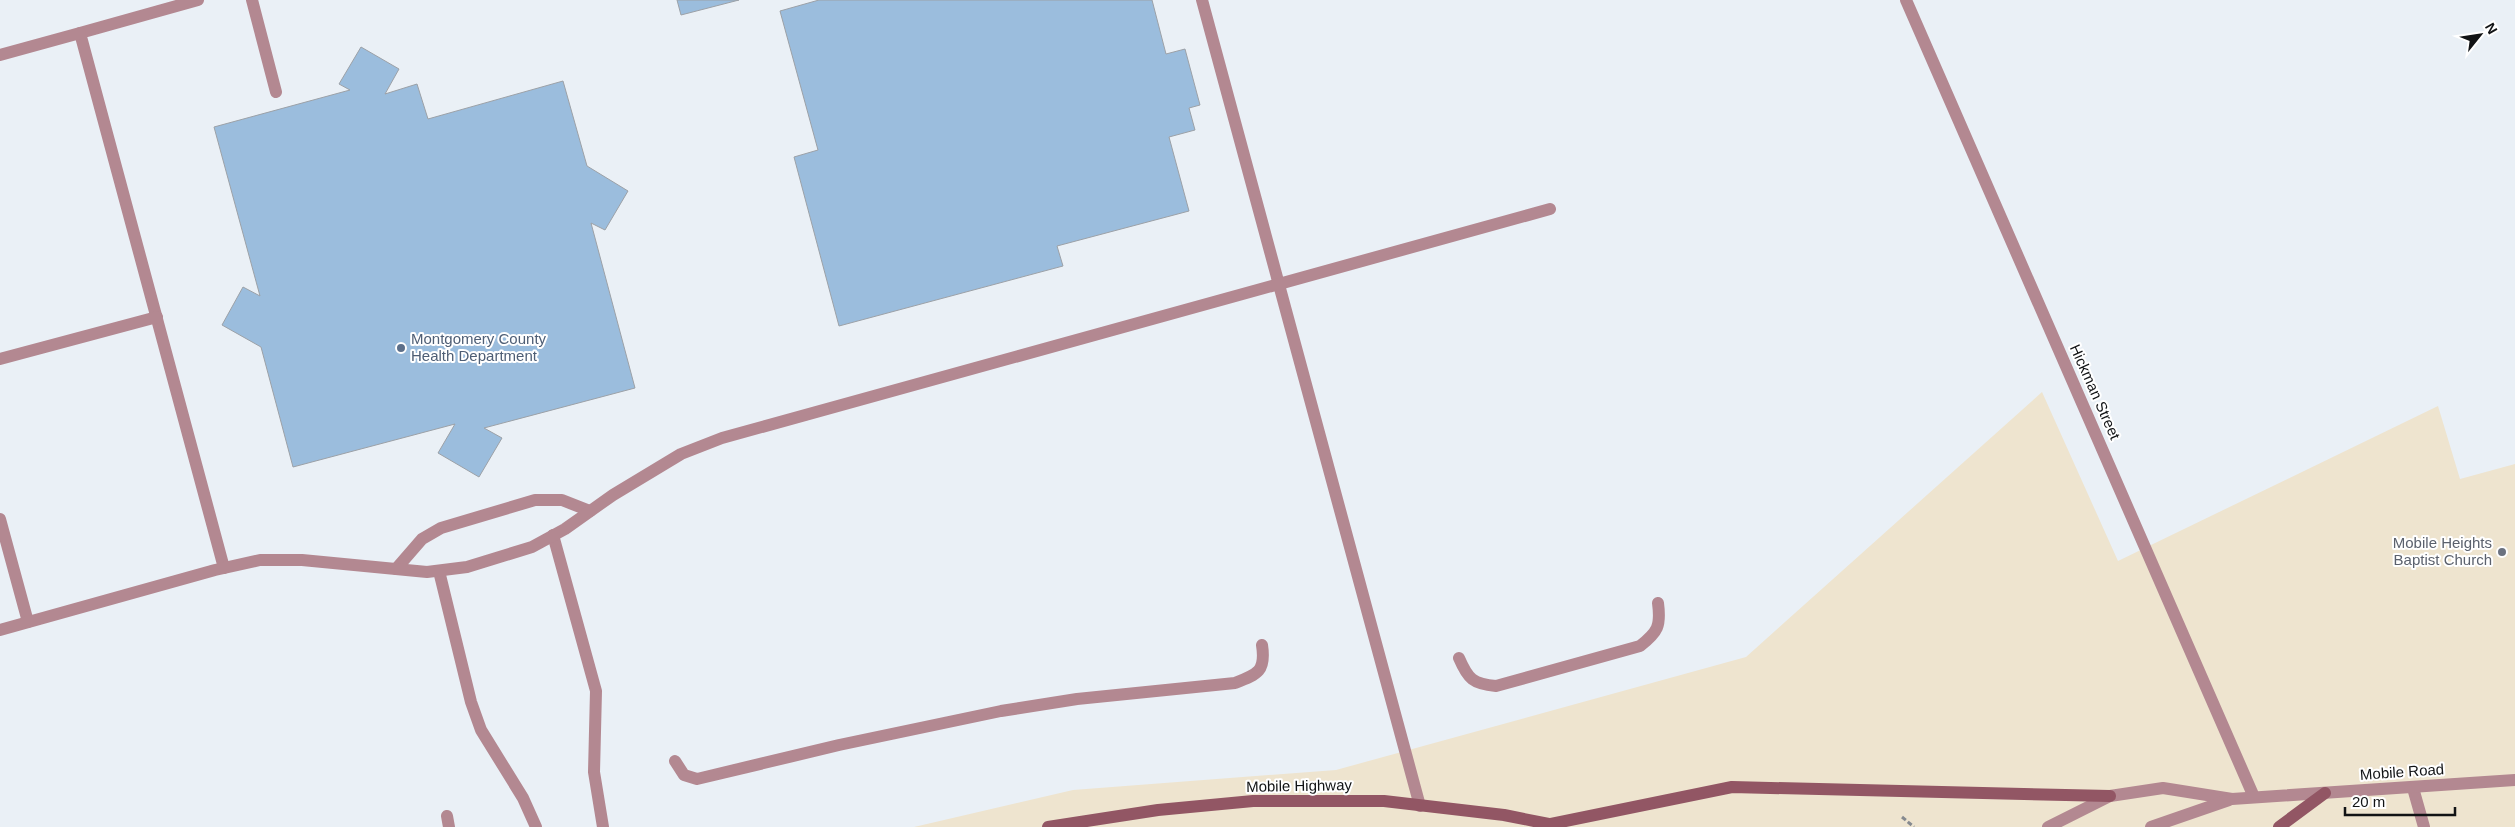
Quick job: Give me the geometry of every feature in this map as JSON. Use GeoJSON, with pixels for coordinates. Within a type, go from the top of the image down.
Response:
{"type":"FeatureCollection","features":[{"type":"Feature","properties":{"kind":"main road"},"geometry":{"type":"LineString","coordinates":[[1556,826],[1732,787],[2110,796]]}},
{"type":"Feature","properties":{"kind":"main road"},"geometry":{"type":"LineString","coordinates":[[2279,827],[2326,793]]}},
{"type":"Feature","properties":{"kind":"main road","name":"Mobile Highway"},"geometry":{"type":"LineString","coordinates":[[1048,827],[1158,810],[1253,801],[1384,802],[1504,815],[1556,826]]}},
{"type":"Feature","properties":{"kind":"street"},"geometry":{"type":"LineString","coordinates":[[0,55],[198,0]]}},
{"type":"Feature","properties":{"kind":"street"},"geometry":{"type":"LineString","coordinates":[[252,0],[276,92]]}},
{"type":"Feature","properties":{"kind":"street"},"geometry":{"type":"LineString","coordinates":[[1202,0],[1420,806]]}},
{"type":"Feature","properties":{"kind":"street","name":"Hickman Street"},"geometry":{"type":"LineString","coordinates":[[1906,0],[2254,797]]}},
{"type":"Feature","properties":{"kind":"street"},"geometry":{"type":"LineString","coordinates":[[80,33],[224,568]]}},
{"type":"Feature","properties":{"kind":"street"},"geometry":{"type":"LineString","coordinates":[[0,630],[224,568],[260,560],[302,560],[439,571],[467,567],[532,547],[554,535],[680,454],[722,438],[1550,209]]}},
{"type":"Feature","properties":{"kind":"street"},"geometry":{"type":"LineString","coordinates":[[0,359],[157,317]]}},
{"type":"Feature","properties":{"kind":"street"},"geometry":{"type":"LineString","coordinates":[[396,569],[422,539],[441,528],[535,500],[562,500],[590,512]]}},
{"type":"Feature","properties":{"kind":"street"},"geometry":{"type":"LineString","coordinates":[[0,519],[28,622]]}},
{"type":"Feature","properties":{"kind":"street"},"geometry":{"type":"LineString","coordinates":[[554,535],[596,691],[594,772],[603,827]]}},
{"type":"Feature","properties":{"kind":"street"},"geometry":{"type":"LineString","coordinates":[[439,571],[472,702],[481,730],[524,798],[536,827]]}},
{"type":"Feature","properties":{"kind":"street"},"geometry":{"type":"LineString","coordinates":[[1459,658],[1466,674],[1480,685],[1496,686],[1640,646],[1656,634],[1660,618],[1658,603]]}},
{"type":"Feature","properties":{"kind":"street"},"geometry":{"type":"LineString","coordinates":[[675,761],[684,775],[696,779],[838,745],[1001,711],[1078,699],[1235,683],[1251,677],[1260,670],[1264,658],[1262,645]]}},
{"type":"Feature","properties":{"kind":"street","name":"Mobile Road"},"geometry":{"type":"LineString","coordinates":[[2151,827],[2232,799],[2515,780]]}},
{"type":"Feature","properties":{"kind":"street","name":"Mobile Road"},"geometry":{"type":"LineString","coordinates":[[2048,827],[2110,796],[2163,788],[2232,799]]}},
{"type":"Feature","properties":{"kind":"street"},"geometry":{"type":"LineString","coordinates":[[2413,788],[2424,827]]}},
{"type":"Feature","properties":{"kind":"shaded area"},"geometry":{"type":"Polygon","coordinates":[[[2042,392],[2118,561],[2438,406],[2460,479],[2515,464],[2515,827],[914,827],[1073,790],[1336,770],[1746,657],[2042,392]]]}},
{"type":"Feature","properties":{"kind":"building"},"geometry":{"type":"Polygon","coordinates":[[[677,0],[739,0],[681,15],[677,0]]]}},
{"type":"Feature","properties":{"kind":"building"},"geometry":{"type":"Polygon","coordinates":[[[819,0],[1152,0],[1166,54],[1185,49],[1200,105],[1189,108],[1195,130],[1169,137],[1189,211],[1057,246],[1063,266],[839,326],[794,157],[818,150],[780,11],[819,0]]]}},
{"type":"Feature","properties":{"kind":"building"},"geometry":{"type":"Polygon","coordinates":[[[361,47],[399,69],[385,94],[417,84],[428,119],[563,81],[587,166],[628,191],[605,230],[591,223],[635,388],[484,428],[502,438],[479,477],[438,453],[455,424],[293,467],[261,347],[222,325],[243,287],[260,296],[214,127],[350,90],[339,84],[361,47]]]}},
{"type":"Feature","properties":{"kind":"place","name":"Montgomery County Health Department"},"geometry":{"type":"Point","coordinates":[401,348]}},
{"type":"Feature","properties":{"kind":"place","name":"Mobile Heights Baptist Church"},"geometry":{"type":"Point","coordinates":[2502,552]}}]}
